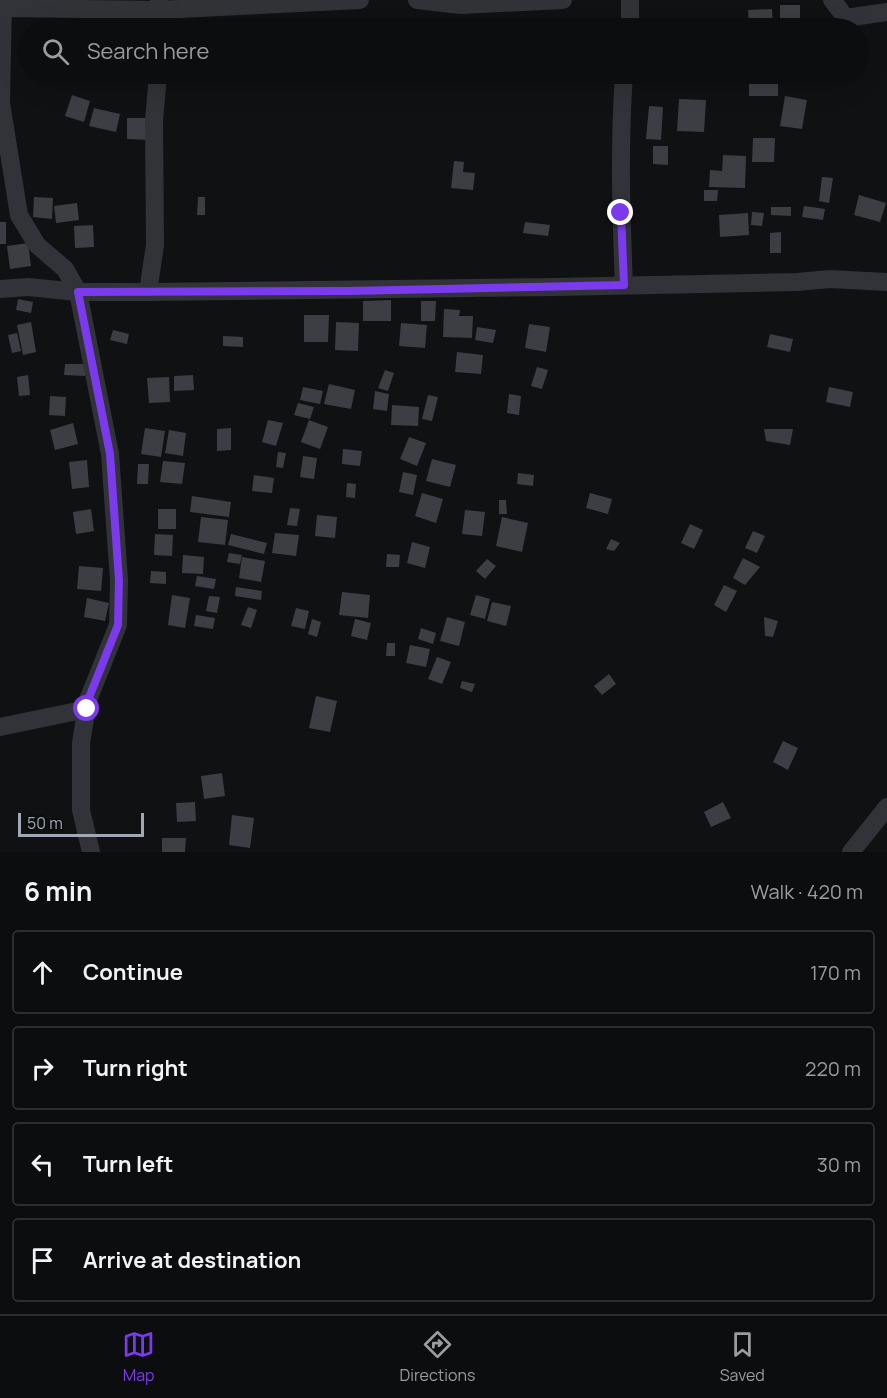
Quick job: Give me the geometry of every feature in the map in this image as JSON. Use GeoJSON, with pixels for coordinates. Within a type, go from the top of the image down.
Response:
{"type":"FeatureCollection","features":[{"type":"Feature","properties":{"kind":"street"},"geometry":{"type":"LineString","coordinates":[[91,852],[81,810],[81,743],[88,700],[118,625],[119,580],[110,454],[78,292],[65,269],[37,245],[19,215],[1,103],[3,4],[159,13],[360,0]]}},
{"type":"Feature","properties":{"kind":"street"},"geometry":{"type":"LineString","coordinates":[[417,0],[461,5],[482,2],[563,0]]}},
{"type":"Feature","properties":{"kind":"street"},"geometry":{"type":"LineString","coordinates":[[630,0],[630,18]]}},
{"type":"Feature","properties":{"kind":"street"},"geometry":{"type":"LineString","coordinates":[[831,0],[846,18],[887,12]]}},
{"type":"Feature","properties":{"kind":"street"},"geometry":{"type":"LineString","coordinates":[[148,292],[155,245],[154,121],[157,84]]}},
{"type":"Feature","properties":{"kind":"street"},"geometry":{"type":"LineString","coordinates":[[624,84],[621,168],[624,285]]}},
{"type":"Feature","properties":{"kind":"street"},"geometry":{"type":"LineString","coordinates":[[0,289],[28,287],[78,292],[148,292],[520,288],[797,282],[830,279],[887,282]]}},
{"type":"Feature","properties":{"kind":"street"},"geometry":{"type":"LineString","coordinates":[[0,727],[87,709]]}},
{"type":"Feature","properties":{"kind":"street"},"geometry":{"type":"LineString","coordinates":[[851,852],[887,807]]}},
{"type":"Feature","properties":{"kind":"building"},"geometry":{"type":"Polygon","coordinates":[[[780,5],[800,5],[800,18],[780,18],[780,5]]]}},
{"type":"Feature","properties":{"kind":"building"},"geometry":{"type":"Polygon","coordinates":[[[772,9],[772,18],[748,18],[748,10],[772,9]]]}},
{"type":"Feature","properties":{"kind":"building"},"geometry":{"type":"Polygon","coordinates":[[[112,15],[130,16],[130,18],[112,18],[112,15]]]}},
{"type":"Feature","properties":{"kind":"building"},"geometry":{"type":"Polygon","coordinates":[[[749,84],[778,84],[778,96],[749,96],[749,84]]]}},
{"type":"Feature","properties":{"kind":"building"},"geometry":{"type":"Polygon","coordinates":[[[72,95],[90,101],[84,122],[65,116],[72,95]]]}},
{"type":"Feature","properties":{"kind":"building"},"geometry":{"type":"Polygon","coordinates":[[[785,96],[807,100],[802,129],[780,126],[785,96]]]}},
{"type":"Feature","properties":{"kind":"building"},"geometry":{"type":"Polygon","coordinates":[[[679,99],[706,100],[704,132],[677,131],[679,99]]]}},
{"type":"Feature","properties":{"kind":"building"},"geometry":{"type":"Polygon","coordinates":[[[649,106],[663,107],[661,140],[646,139],[649,106]]]}},
{"type":"Feature","properties":{"kind":"building"},"geometry":{"type":"Polygon","coordinates":[[[94,108],[120,114],[116,132],[89,126],[94,108]]]}},
{"type":"Feature","properties":{"kind":"building"},"geometry":{"type":"Polygon","coordinates":[[[127,118],[149,118],[149,140],[127,139],[127,118]]]}},
{"type":"Feature","properties":{"kind":"building"},"geometry":{"type":"Polygon","coordinates":[[[753,138],[775,138],[774,162],[752,162],[753,138]]]}},
{"type":"Feature","properties":{"kind":"building"},"geometry":{"type":"Polygon","coordinates":[[[653,146],[668,146],[668,165],[653,164],[653,146]]]}},
{"type":"Feature","properties":{"kind":"building"},"geometry":{"type":"Polygon","coordinates":[[[723,155],[746,156],[745,188],[709,187],[710,170],[722,171],[723,155]]]}},
{"type":"Feature","properties":{"kind":"building"},"geometry":{"type":"Polygon","coordinates":[[[454,161],[464,162],[463,172],[475,173],[473,190],[451,188],[454,161]]]}},
{"type":"Feature","properties":{"kind":"building"},"geometry":{"type":"Polygon","coordinates":[[[822,177],[833,178],[829,203],[819,201],[822,177]]]}},
{"type":"Feature","properties":{"kind":"building"},"geometry":{"type":"Polygon","coordinates":[[[704,190],[718,190],[717,201],[704,201],[704,190]]]}},
{"type":"Feature","properties":{"kind":"building"},"geometry":{"type":"Polygon","coordinates":[[[859,195],[886,203],[880,222],[854,215],[859,195]]]}},
{"type":"Feature","properties":{"kind":"building"},"geometry":{"type":"Polygon","coordinates":[[[34,197],[53,198],[52,219],[33,217],[34,197]]]}},
{"type":"Feature","properties":{"kind":"building"},"geometry":{"type":"Polygon","coordinates":[[[198,197],[205,197],[205,215],[197,215],[198,197]]]}},
{"type":"Feature","properties":{"kind":"building"},"geometry":{"type":"Polygon","coordinates":[[[77,203],[79,220],[56,223],[54,206],[77,203]]]}},
{"type":"Feature","properties":{"kind":"building"},"geometry":{"type":"Polygon","coordinates":[[[804,206],[825,209],[823,220],[802,217],[804,206]]]}},
{"type":"Feature","properties":{"kind":"building"},"geometry":{"type":"Polygon","coordinates":[[[771,207],[791,207],[791,216],[771,215],[771,207]]]}},
{"type":"Feature","properties":{"kind":"building"},"geometry":{"type":"Polygon","coordinates":[[[752,212],[764,213],[762,226],[751,225],[752,212]]]}},
{"type":"Feature","properties":{"kind":"building"},"geometry":{"type":"Polygon","coordinates":[[[748,213],[749,235],[720,237],[719,215],[748,213]]]}},
{"type":"Feature","properties":{"kind":"building"},"geometry":{"type":"Polygon","coordinates":[[[0,222],[6,222],[6,244],[0,244],[0,222]]]}},
{"type":"Feature","properties":{"kind":"building"},"geometry":{"type":"Polygon","coordinates":[[[525,222],[550,225],[548,236],[523,233],[525,222]]]}},
{"type":"Feature","properties":{"kind":"building"},"geometry":{"type":"Polygon","coordinates":[[[93,225],[94,247],[75,248],[74,226],[93,225]]]}},
{"type":"Feature","properties":{"kind":"building"},"geometry":{"type":"Polygon","coordinates":[[[781,232],[781,253],[770,253],[770,233],[781,232]]]}},
{"type":"Feature","properties":{"kind":"building"},"geometry":{"type":"Polygon","coordinates":[[[28,243],[31,266],[10,269],[7,246],[28,243]]]}},
{"type":"Feature","properties":{"kind":"building"},"geometry":{"type":"Polygon","coordinates":[[[18,299],[33,302],[31,313],[16,310],[18,299]]]}},
{"type":"Feature","properties":{"kind":"building"},"geometry":{"type":"Polygon","coordinates":[[[391,300],[391,321],[363,321],[363,301],[391,300]]]}},
{"type":"Feature","properties":{"kind":"building"},"geometry":{"type":"Polygon","coordinates":[[[421,301],[436,301],[435,321],[421,321],[421,301]]]}},
{"type":"Feature","properties":{"kind":"building"},"geometry":{"type":"Polygon","coordinates":[[[444,309],[460,310],[459,316],[473,316],[472,338],[443,337],[444,309]]]}},
{"type":"Feature","properties":{"kind":"building"},"geometry":{"type":"Polygon","coordinates":[[[304,315],[329,315],[328,342],[304,342],[304,315]]]}},
{"type":"Feature","properties":{"kind":"building"},"geometry":{"type":"Polygon","coordinates":[[[31,322],[36,352],[23,355],[17,325],[31,322]]]}},
{"type":"Feature","properties":{"kind":"building"},"geometry":{"type":"Polygon","coordinates":[[[336,322],[359,323],[358,351],[335,350],[336,322]]]}},
{"type":"Feature","properties":{"kind":"building"},"geometry":{"type":"Polygon","coordinates":[[[401,323],[427,325],[425,348],[399,346],[401,323]]]}},
{"type":"Feature","properties":{"kind":"building"},"geometry":{"type":"Polygon","coordinates":[[[529,324],[550,327],[546,352],[525,348],[529,324]]]}},
{"type":"Feature","properties":{"kind":"building"},"geometry":{"type":"Polygon","coordinates":[[[477,327],[496,330],[493,343],[475,340],[477,327]]]}},
{"type":"Feature","properties":{"kind":"building"},"geometry":{"type":"Polygon","coordinates":[[[113,330],[129,334],[127,344],[110,340],[113,330]]]}},
{"type":"Feature","properties":{"kind":"building"},"geometry":{"type":"Polygon","coordinates":[[[17,333],[21,351],[12,353],[8,335],[17,333]]]}},
{"type":"Feature","properties":{"kind":"building"},"geometry":{"type":"Polygon","coordinates":[[[770,334],[793,339],[790,352],[767,347],[770,334]]]}},
{"type":"Feature","properties":{"kind":"building"},"geometry":{"type":"Polygon","coordinates":[[[223,336],[243,337],[243,347],[223,346],[223,336]]]}},
{"type":"Feature","properties":{"kind":"building"},"geometry":{"type":"Polygon","coordinates":[[[457,352],[483,355],[481,374],[455,372],[457,352]]]}},
{"type":"Feature","properties":{"kind":"building"},"geometry":{"type":"Polygon","coordinates":[[[65,364],[85,364],[85,376],[64,375],[65,364]]]}},
{"type":"Feature","properties":{"kind":"building"},"geometry":{"type":"Polygon","coordinates":[[[537,367],[548,370],[542,389],[531,386],[537,367]]]}},
{"type":"Feature","properties":{"kind":"building"},"geometry":{"type":"Polygon","coordinates":[[[385,370],[394,373],[388,391],[378,388],[385,370]]]}},
{"type":"Feature","properties":{"kind":"building"},"geometry":{"type":"Polygon","coordinates":[[[28,375],[30,395],[19,396],[17,377],[28,375]]]}},
{"type":"Feature","properties":{"kind":"building"},"geometry":{"type":"Polygon","coordinates":[[[193,375],[194,390],[174,391],[174,376],[193,375]]]}},
{"type":"Feature","properties":{"kind":"building"},"geometry":{"type":"Polygon","coordinates":[[[169,377],[170,402],[149,403],[147,378],[169,377]]]}},
{"type":"Feature","properties":{"kind":"building"},"geometry":{"type":"Polygon","coordinates":[[[329,384],[355,390],[351,409],[324,404],[329,384]]]}},
{"type":"Feature","properties":{"kind":"building"},"geometry":{"type":"Polygon","coordinates":[[[303,387],[323,391],[320,404],[300,400],[303,387]]]}},
{"type":"Feature","properties":{"kind":"building"},"geometry":{"type":"Polygon","coordinates":[[[829,387],[853,392],[850,407],[826,402],[829,387]]]}},
{"type":"Feature","properties":{"kind":"building"},"geometry":{"type":"Polygon","coordinates":[[[375,391],[389,394],[387,411],[373,409],[375,391]]]}},
{"type":"Feature","properties":{"kind":"building"},"geometry":{"type":"Polygon","coordinates":[[[509,394],[521,396],[519,415],[507,413],[509,394]]]}},
{"type":"Feature","properties":{"kind":"building"},"geometry":{"type":"Polygon","coordinates":[[[428,395],[438,397],[432,421],[422,419],[428,395]]]}},
{"type":"Feature","properties":{"kind":"building"},"geometry":{"type":"Polygon","coordinates":[[[50,396],[66,397],[65,416],[49,415],[50,396]]]}},
{"type":"Feature","properties":{"kind":"building"},"geometry":{"type":"Polygon","coordinates":[[[298,403],[314,407],[310,419],[294,415],[298,403]]]}},
{"type":"Feature","properties":{"kind":"building"},"geometry":{"type":"Polygon","coordinates":[[[392,405],[419,407],[418,426],[391,425],[392,405]]]}},
{"type":"Feature","properties":{"kind":"building"},"geometry":{"type":"Polygon","coordinates":[[[268,420],[283,423],[276,446],[262,442],[268,420]]]}},
{"type":"Feature","properties":{"kind":"building"},"geometry":{"type":"Polygon","coordinates":[[[309,420],[328,427],[320,449],[301,442],[309,420]]]}},
{"type":"Feature","properties":{"kind":"building"},"geometry":{"type":"Polygon","coordinates":[[[73,423],[78,444],[55,450],[50,430],[73,423]]]}},
{"type":"Feature","properties":{"kind":"building"},"geometry":{"type":"Polygon","coordinates":[[[145,428],[165,431],[161,457],[141,454],[145,428]]]}},
{"type":"Feature","properties":{"kind":"building"},"geometry":{"type":"Polygon","coordinates":[[[231,428],[231,450],[217,451],[217,429],[231,428]]]}},
{"type":"Feature","properties":{"kind":"building"},"geometry":{"type":"Polygon","coordinates":[[[764,429],[793,429],[790,445],[766,441],[764,429]]]}},
{"type":"Feature","properties":{"kind":"building"},"geometry":{"type":"Polygon","coordinates":[[[169,430],[186,433],[183,456],[165,453],[169,430]]]}},
{"type":"Feature","properties":{"kind":"building"},"geometry":{"type":"Polygon","coordinates":[[[409,437],[426,443],[417,466],[400,459],[409,437]]]}},
{"type":"Feature","properties":{"kind":"building"},"geometry":{"type":"Polygon","coordinates":[[[343,449],[362,451],[360,466],[342,464],[343,449]]]}},
{"type":"Feature","properties":{"kind":"building"},"geometry":{"type":"Polygon","coordinates":[[[278,452],[286,453],[283,468],[276,467],[278,452]]]}},
{"type":"Feature","properties":{"kind":"building"},"geometry":{"type":"Polygon","coordinates":[[[303,456],[317,458],[314,479],[300,477],[303,456]]]}},
{"type":"Feature","properties":{"kind":"building"},"geometry":{"type":"Polygon","coordinates":[[[432,459],[456,465],[450,487],[426,481],[432,459]]]}},
{"type":"Feature","properties":{"kind":"building"},"geometry":{"type":"Polygon","coordinates":[[[87,460],[89,487],[72,489],[69,462],[87,460]]]}},
{"type":"Feature","properties":{"kind":"building"},"geometry":{"type":"Polygon","coordinates":[[[163,461],[185,463],[182,484],[160,482],[163,461]]]}},
{"type":"Feature","properties":{"kind":"building"},"geometry":{"type":"Polygon","coordinates":[[[138,464],[149,464],[148,484],[137,484],[138,464]]]}},
{"type":"Feature","properties":{"kind":"building"},"geometry":{"type":"Polygon","coordinates":[[[403,472],[417,475],[413,495],[399,492],[403,472]]]}},
{"type":"Feature","properties":{"kind":"building"},"geometry":{"type":"Polygon","coordinates":[[[518,473],[534,475],[533,486],[517,484],[518,473]]]}},
{"type":"Feature","properties":{"kind":"building"},"geometry":{"type":"Polygon","coordinates":[[[254,475],[274,478],[272,493],[252,491],[254,475]]]}},
{"type":"Feature","properties":{"kind":"building"},"geometry":{"type":"Polygon","coordinates":[[[347,483],[356,484],[355,498],[346,497],[347,483]]]}},
{"type":"Feature","properties":{"kind":"building"},"geometry":{"type":"Polygon","coordinates":[[[422,493],[443,499],[436,523],[415,516],[422,493]]]}},
{"type":"Feature","properties":{"kind":"building"},"geometry":{"type":"Polygon","coordinates":[[[590,493],[612,499],[608,514],[586,508],[590,493]]]}},
{"type":"Feature","properties":{"kind":"building"},"geometry":{"type":"Polygon","coordinates":[[[192,496],[231,502],[229,517],[190,512],[192,496]]]}},
{"type":"Feature","properties":{"kind":"building"},"geometry":{"type":"Polygon","coordinates":[[[499,500],[506,500],[507,514],[499,514],[499,500]]]}},
{"type":"Feature","properties":{"kind":"building"},"geometry":{"type":"Polygon","coordinates":[[[290,508],[300,509],[297,526],[287,525],[290,508]]]}},
{"type":"Feature","properties":{"kind":"building"},"geometry":{"type":"Polygon","coordinates":[[[91,509],[94,531],[76,534],[73,512],[91,509]]]}},
{"type":"Feature","properties":{"kind":"building"},"geometry":{"type":"Polygon","coordinates":[[[158,509],[176,509],[176,529],[158,529],[158,509]]]}},
{"type":"Feature","properties":{"kind":"building"},"geometry":{"type":"Polygon","coordinates":[[[465,510],[485,512],[482,536],[462,534],[465,510]]]}},
{"type":"Feature","properties":{"kind":"building"},"geometry":{"type":"Polygon","coordinates":[[[317,515],[337,517],[335,538],[315,536],[317,515]]]}},
{"type":"Feature","properties":{"kind":"building"},"geometry":{"type":"Polygon","coordinates":[[[201,517],[228,520],[225,545],[198,542],[201,517]]]}},
{"type":"Feature","properties":{"kind":"building"},"geometry":{"type":"Polygon","coordinates":[[[502,517],[528,523],[522,552],[496,546],[502,517]]]}},
{"type":"Feature","properties":{"kind":"building"},"geometry":{"type":"Polygon","coordinates":[[[690,524],[703,530],[694,549],[681,543],[690,524]]]}},
{"type":"Feature","properties":{"kind":"building"},"geometry":{"type":"Polygon","coordinates":[[[753,531],[765,536],[757,553],[745,548],[753,531]]]}},
{"type":"Feature","properties":{"kind":"building"},"geometry":{"type":"Polygon","coordinates":[[[275,533],[299,535],[296,556],[272,553],[275,533]]]}},
{"type":"Feature","properties":{"kind":"building"},"geometry":{"type":"Polygon","coordinates":[[[155,534],[173,535],[172,556],[154,555],[155,534]]]}},
{"type":"Feature","properties":{"kind":"building"},"geometry":{"type":"Polygon","coordinates":[[[231,534],[267,543],[264,554],[228,545],[231,534]]]}},
{"type":"Feature","properties":{"kind":"building"},"geometry":{"type":"Polygon","coordinates":[[[611,539],[620,543],[614,551],[606,549],[611,539]]]}},
{"type":"Feature","properties":{"kind":"building"},"geometry":{"type":"Polygon","coordinates":[[[412,542],[430,547],[425,568],[407,563],[412,542]]]}},
{"type":"Feature","properties":{"kind":"building"},"geometry":{"type":"Polygon","coordinates":[[[229,553],[242,555],[240,564],[227,562],[229,553]]]}},
{"type":"Feature","properties":{"kind":"building"},"geometry":{"type":"Polygon","coordinates":[[[387,554],[400,555],[399,567],[386,567],[387,554]]]}},
{"type":"Feature","properties":{"kind":"building"},"geometry":{"type":"Polygon","coordinates":[[[183,555],[204,557],[203,574],[182,573],[183,555]]]}},
{"type":"Feature","properties":{"kind":"building"},"geometry":{"type":"Polygon","coordinates":[[[242,557],[265,561],[261,582],[239,578],[242,557]]]}},
{"type":"Feature","properties":{"kind":"building"},"geometry":{"type":"Polygon","coordinates":[[[743,558],[760,567],[745,585],[733,578],[743,558]]]}},
{"type":"Feature","properties":{"kind":"building"},"geometry":{"type":"Polygon","coordinates":[[[487,559],[496,566],[485,579],[476,571],[487,559]]]}},
{"type":"Feature","properties":{"kind":"building"},"geometry":{"type":"Polygon","coordinates":[[[79,566],[103,568],[101,591],[77,589],[79,566]]]}},
{"type":"Feature","properties":{"kind":"building"},"geometry":{"type":"Polygon","coordinates":[[[151,571],[166,572],[166,584],[150,583],[151,571]]]}},
{"type":"Feature","properties":{"kind":"building"},"geometry":{"type":"Polygon","coordinates":[[[197,576],[216,579],[214,589],[195,586],[197,576]]]}},
{"type":"Feature","properties":{"kind":"building"},"geometry":{"type":"Polygon","coordinates":[[[724,585],[737,591],[726,612],[714,605],[724,585]]]}},
{"type":"Feature","properties":{"kind":"building"},"geometry":{"type":"Polygon","coordinates":[[[236,587],[262,591],[261,600],[235,596],[236,587]]]}},
{"type":"Feature","properties":{"kind":"building"},"geometry":{"type":"Polygon","coordinates":[[[342,592],[370,595],[368,618],[339,615],[342,592]]]}},
{"type":"Feature","properties":{"kind":"building"},"geometry":{"type":"Polygon","coordinates":[[[172,595],[190,598],[185,628],[168,625],[172,595]]]}},
{"type":"Feature","properties":{"kind":"building"},"geometry":{"type":"Polygon","coordinates":[[[476,595],[490,599],[485,619],[470,615],[476,595]]]}},
{"type":"Feature","properties":{"kind":"building"},"geometry":{"type":"Polygon","coordinates":[[[209,596],[220,597],[217,613],[206,611],[209,596]]]}},
{"type":"Feature","properties":{"kind":"building"},"geometry":{"type":"Polygon","coordinates":[[[87,598],[109,603],[105,621],[84,617],[87,598]]]}},
{"type":"Feature","properties":{"kind":"building"},"geometry":{"type":"Polygon","coordinates":[[[492,602],[511,606],[506,626],[487,621],[492,602]]]}},
{"type":"Feature","properties":{"kind":"building"},"geometry":{"type":"Polygon","coordinates":[[[248,607],[257,610],[251,628],[241,625],[248,607]]]}},
{"type":"Feature","properties":{"kind":"building"},"geometry":{"type":"Polygon","coordinates":[[[296,608],[309,611],[305,629],[291,626],[296,608]]]}},
{"type":"Feature","properties":{"kind":"building"},"geometry":{"type":"Polygon","coordinates":[[[196,615],[215,618],[213,629],[194,626],[196,615]]]}},
{"type":"Feature","properties":{"kind":"building"},"geometry":{"type":"Polygon","coordinates":[[[447,617],[465,622],[459,646],[440,641],[447,617]]]}},
{"type":"Feature","properties":{"kind":"building"},"geometry":{"type":"Polygon","coordinates":[[[764,617],[778,621],[773,637],[765,636],[764,617]]]}},
{"type":"Feature","properties":{"kind":"building"},"geometry":{"type":"Polygon","coordinates":[[[312,619],[321,622],[317,637],[308,634],[312,619]]]}},
{"type":"Feature","properties":{"kind":"building"},"geometry":{"type":"Polygon","coordinates":[[[355,619],[371,623],[367,640],[351,636],[355,619]]]}},
{"type":"Feature","properties":{"kind":"building"},"geometry":{"type":"Polygon","coordinates":[[[421,628],[436,633],[433,644],[418,639],[421,628]]]}},
{"type":"Feature","properties":{"kind":"building"},"geometry":{"type":"Polygon","coordinates":[[[387,643],[395,643],[395,656],[386,656],[387,643]]]}},
{"type":"Feature","properties":{"kind":"building"},"geometry":{"type":"Polygon","coordinates":[[[410,645],[430,649],[426,667],[406,663],[410,645]]]}},
{"type":"Feature","properties":{"kind":"building"},"geometry":{"type":"Polygon","coordinates":[[[437,657],[451,662],[442,684],[428,679],[437,657]]]}},
{"type":"Feature","properties":{"kind":"building"},"geometry":{"type":"Polygon","coordinates":[[[609,674],[616,684],[602,695],[594,686],[609,674]]]}},
{"type":"Feature","properties":{"kind":"building"},"geometry":{"type":"Polygon","coordinates":[[[462,681],[475,684],[472,692],[460,688],[462,681]]]}},
{"type":"Feature","properties":{"kind":"building"},"geometry":{"type":"Polygon","coordinates":[[[316,696],[337,701],[330,732],[309,728],[316,696]]]}},
{"type":"Feature","properties":{"kind":"building"},"geometry":{"type":"Polygon","coordinates":[[[783,741],[798,748],[788,770],[773,762],[783,741]]]}},
{"type":"Feature","properties":{"kind":"building"},"geometry":{"type":"Polygon","coordinates":[[[222,773],[225,796],[204,799],[201,776],[222,773]]]}},
{"type":"Feature","properties":{"kind":"building"},"geometry":{"type":"Polygon","coordinates":[[[195,802],[196,821],[177,822],[176,803],[195,802]]]}},
{"type":"Feature","properties":{"kind":"building"},"geometry":{"type":"Polygon","coordinates":[[[723,802],[731,818],[711,827],[704,812],[723,802]]]}},
{"type":"Feature","properties":{"kind":"building"},"geometry":{"type":"Polygon","coordinates":[[[232,815],[254,818],[250,848],[229,845],[232,815]]]}},
{"type":"Feature","properties":{"kind":"building"},"geometry":{"type":"Polygon","coordinates":[[[162,838],[186,838],[185,852],[162,852],[162,838]]]}},
{"type":"Feature","properties":{"kind":"route"},"geometry":{"type":"LineString","coordinates":[[87,709],[88,700],[118,625],[119,580],[110,454],[78,292],[350,291],[624,285],[621,213]]}}]}
